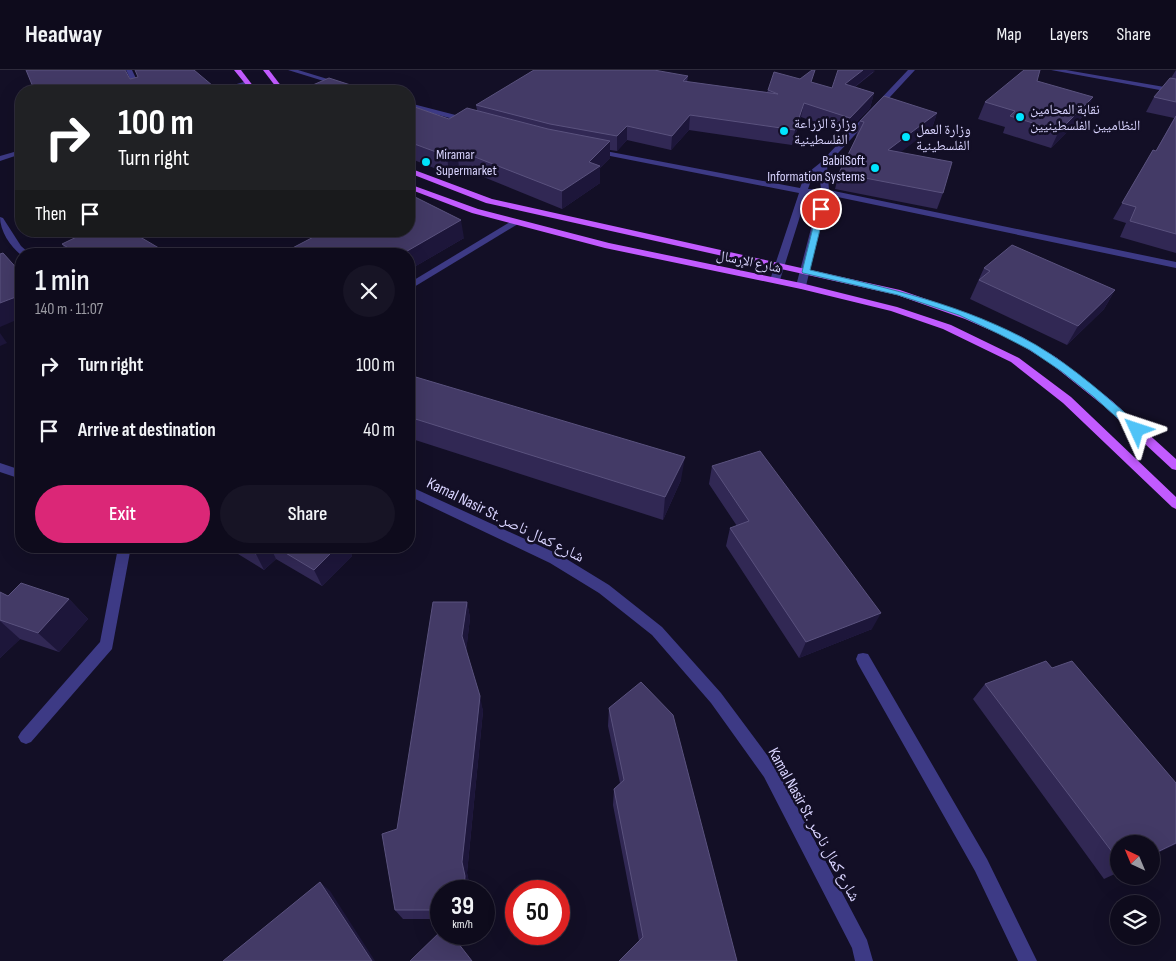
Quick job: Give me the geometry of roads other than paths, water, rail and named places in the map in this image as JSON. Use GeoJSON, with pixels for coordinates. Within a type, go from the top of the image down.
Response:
{"type":"FeatureCollection","features":[{"type":"Feature","properties":{"kind":"main road"},"geometry":{"type":"LineString","coordinates":[[237,70],[247,83]]}},
{"type":"Feature","properties":{"kind":"main road"},"geometry":{"type":"LineString","coordinates":[[266,70],[277,85]]}},
{"type":"Feature","properties":{"kind":"main road","name":"شارع الإرسال"},"geometry":{"type":"LineString","coordinates":[[415,172],[489,201],[900,293],[953,310],[1033,348],[1098,394],[1176,466]]}},
{"type":"Feature","properties":{"kind":"main road","name":"شارع الإرسال"},"geometry":{"type":"LineString","coordinates":[[415,188],[475,211],[515,222],[608,246],[801,286],[894,309],[947,326],[1014,360],[1067,400],[1176,504]]}},
{"type":"Feature","properties":{"kind":"street"},"geometry":{"type":"LineString","coordinates":[[130,70],[136,85]]}},
{"type":"Feature","properties":{"kind":"street"},"geometry":{"type":"LineString","coordinates":[[290,70],[342,85]]}},
{"type":"Feature","properties":{"kind":"street"},"geometry":{"type":"LineString","coordinates":[[775,280],[808,177],[823,166],[912,70]]}},
{"type":"Feature","properties":{"kind":"street"},"geometry":{"type":"LineString","coordinates":[[1054,70],[1176,91]]}},
{"type":"Feature","properties":{"kind":"street"},"geometry":{"type":"LineString","coordinates":[[239,85],[247,83]]}},
{"type":"Feature","properties":{"kind":"street"},"geometry":{"type":"LineString","coordinates":[[415,107],[474,123]]}},
{"type":"Feature","properties":{"kind":"street"},"geometry":{"type":"LineString","coordinates":[[588,150],[803,191],[825,192],[1176,265]]}},
{"type":"Feature","properties":{"kind":"street"},"geometry":{"type":"LineString","coordinates":[[0,159],[15,154]]}},
{"type":"Feature","properties":{"kind":"street"},"geometry":{"type":"LineString","coordinates":[[801,286],[825,192],[823,166]]}},
{"type":"Feature","properties":{"kind":"street"},"geometry":{"type":"LineString","coordinates":[[0,220],[18,248]]}},
{"type":"Feature","properties":{"kind":"street"},"geometry":{"type":"LineString","coordinates":[[415,283],[515,222]]}},
{"type":"Feature","properties":{"kind":"street"},"geometry":{"type":"LineString","coordinates":[[0,467],[15,473]]}},
{"type":"Feature","properties":{"kind":"street","name":"Kamal Nasir St. شارع كمال ناصر"},"geometry":{"type":"LineString","coordinates":[[415,494],[555,559],[604,589],[657,631],[716,698],[770,772],[861,946],[864,961]]}},
{"type":"Feature","properties":{"kind":"street"},"geometry":{"type":"LineString","coordinates":[[26,737],[107,645],[124,553]]}},
{"type":"Feature","properties":{"kind":"street"},"geometry":{"type":"LineString","coordinates":[[863,659],[981,865],[1028,961]]}},
{"type":"Feature","properties":{"kind":"place","name":"نقابة المحامين النظاميين الفلسطينيين"},"geometry":{"type":"Point","coordinates":[1020,117]}},
{"type":"Feature","properties":{"kind":"place","name":"وزارة الزراعة الفلسطينية"},"geometry":{"type":"Point","coordinates":[784,131]}},
{"type":"Feature","properties":{"kind":"place","name":"وزارة العمل الفلسطينية"},"geometry":{"type":"Point","coordinates":[906,137]}},
{"type":"Feature","properties":{"kind":"place","name":"Miramar Supermarket"},"geometry":{"type":"Point","coordinates":[426,162]}},
{"type":"Feature","properties":{"kind":"place","name":"BabilSoft Information Systems"},"geometry":{"type":"Point","coordinates":[875,168]}}]}
